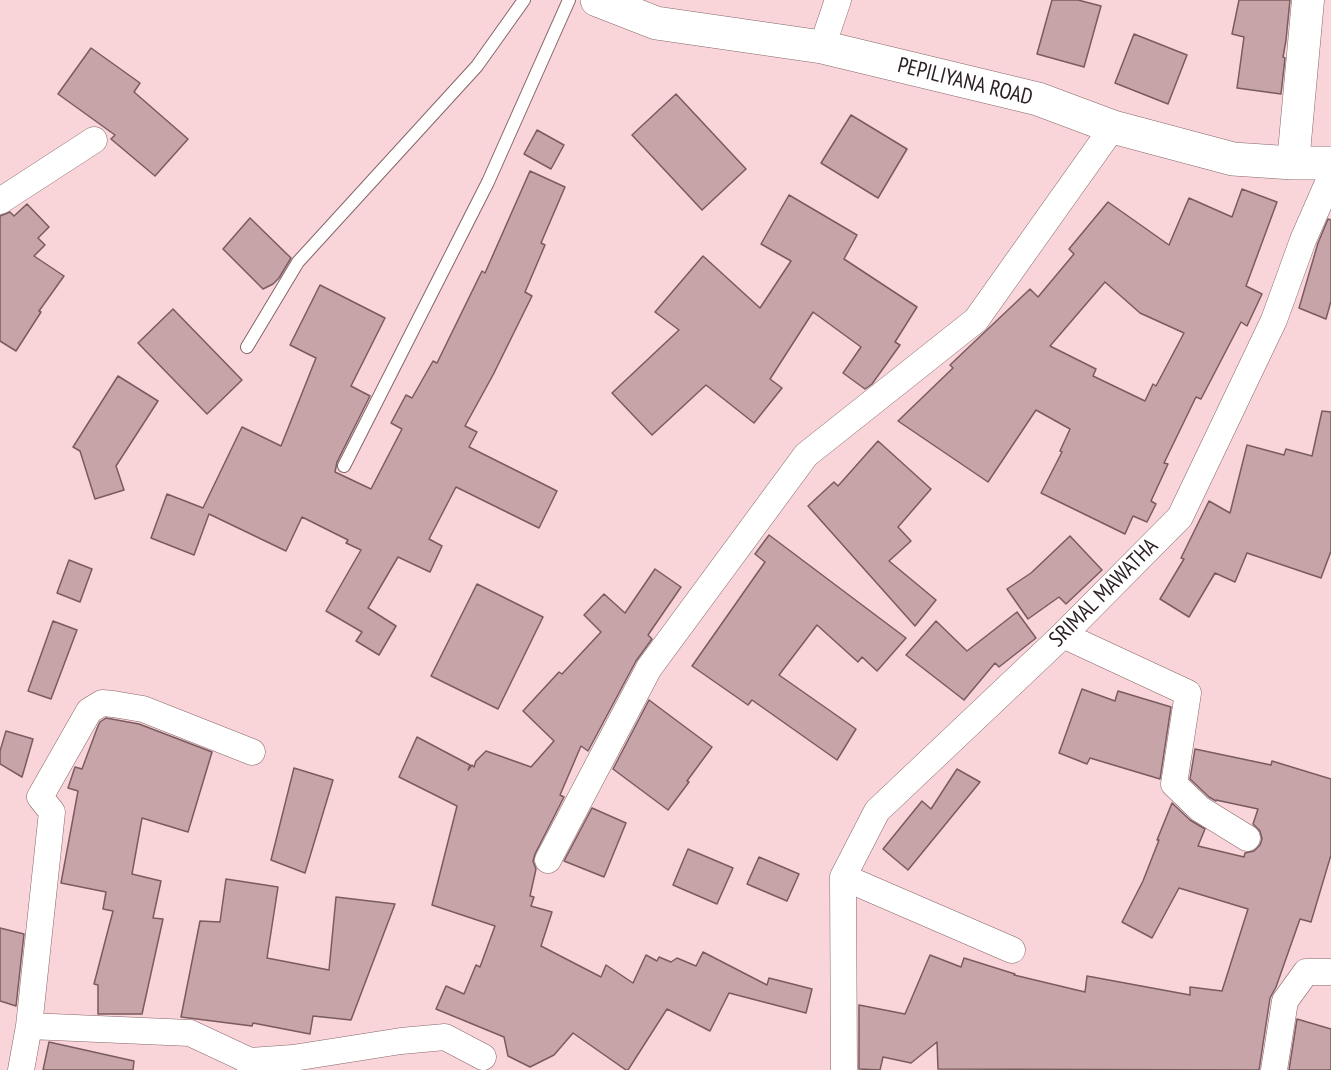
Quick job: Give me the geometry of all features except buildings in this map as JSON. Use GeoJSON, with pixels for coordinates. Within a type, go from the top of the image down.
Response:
{"type":"FeatureCollection","features":[{"type":"Feature","properties":{"kind":"main road","name":"PEPILIYANA ROAD"},"geometry":{"type":"LineString","coordinates":[[597,0],[656,23],[822,47],[1038,99],[1113,127],[1233,159],[1331,163]]}},
{"type":"Feature","properties":{"kind":"street"},"geometry":{"type":"LineString","coordinates":[[822,47],[838,0]]}},
{"type":"Feature","properties":{"kind":"street"},"geometry":{"type":"LineString","coordinates":[[1293,163],[1308,0]]}},
{"type":"Feature","properties":{"kind":"street"},"geometry":{"type":"LineString","coordinates":[[548,860],[648,668],[806,455],[976,320],[1113,127]]}},
{"type":"Feature","properties":{"kind":"street"},"geometry":{"type":"LineString","coordinates":[[0,201],[94,140]]}},
{"type":"Feature","properties":{"kind":"street","name":"SRIMAL MAWATHA"},"geometry":{"type":"LineString","coordinates":[[844,1070],[843,877],[877,811],[1063,635],[1180,516],[1274,320],[1303,240],[1331,176]]}},
{"type":"Feature","properties":{"kind":"street"},"geometry":{"type":"LineString","coordinates":[[1063,635],[1188,693],[1174,784],[1200,809],[1246,838]]}},
{"type":"Feature","properties":{"kind":"street"},"geometry":{"type":"LineString","coordinates":[[21,1070],[29,1026],[52,812],[40,797],[89,711],[102,703],[143,709],[252,752]]}},
{"type":"Feature","properties":{"kind":"street"},"geometry":{"type":"LineString","coordinates":[[843,877],[1012,950]]}},
{"type":"Feature","properties":{"kind":"street"},"geometry":{"type":"LineString","coordinates":[[1274,1070],[1285,1001],[1306,972],[1331,972]]}},
{"type":"Feature","properties":{"kind":"street"},"geometry":{"type":"LineString","coordinates":[[29,1026],[190,1033],[250,1065],[401,1041],[445,1037],[483,1057]]}},
{"type":"Feature","properties":{"kind":"lane"},"geometry":{"type":"LineString","coordinates":[[247,347],[298,262],[477,66],[524,0]]}},
{"type":"Feature","properties":{"kind":"lane"},"geometry":{"type":"LineString","coordinates":[[344,466],[488,182],[569,0]]}}]}
